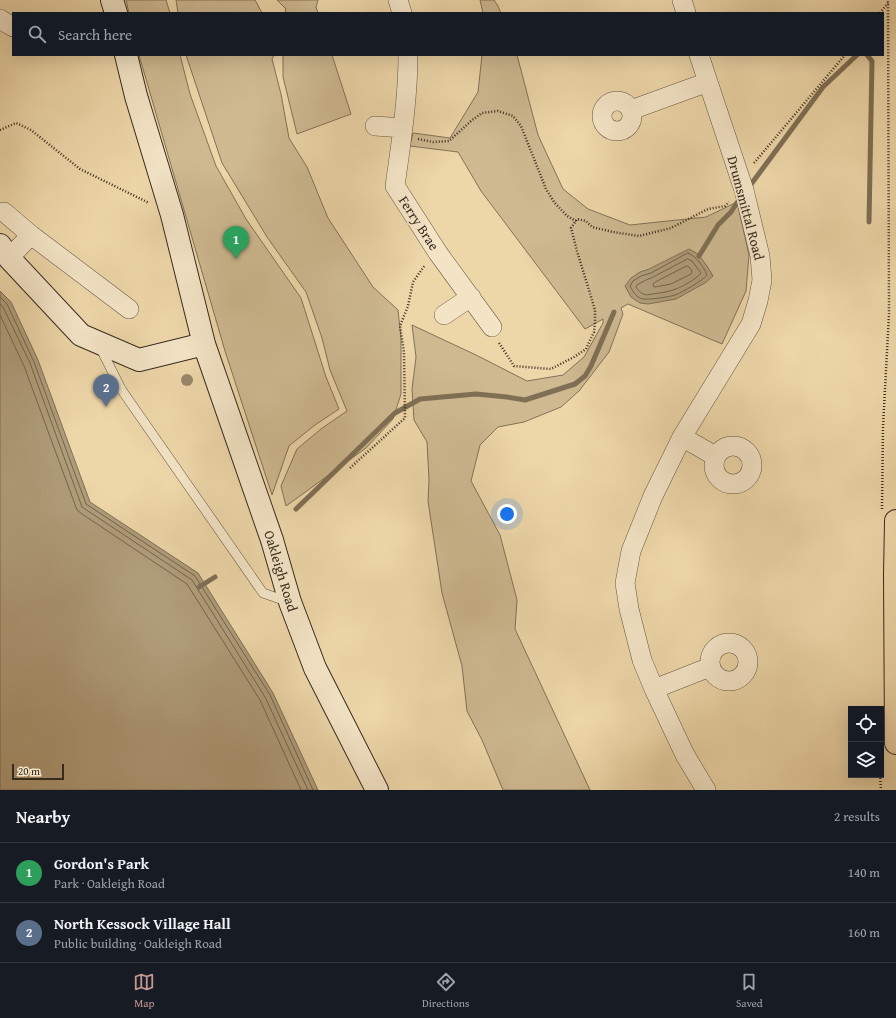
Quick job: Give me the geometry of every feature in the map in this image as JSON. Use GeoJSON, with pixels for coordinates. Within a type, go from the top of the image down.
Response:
{"type":"FeatureCollection","features":[{"type":"Feature","properties":{"kind":"highway"},"geometry":{"type":"LineString","coordinates":[[889,517],[895,583],[896,744]]}},
{"type":"Feature","properties":{"kind":"street"},"geometry":{"type":"LineString","coordinates":[[112,0],[116,12]]}},
{"type":"Feature","properties":{"kind":"street"},"geometry":{"type":"LineString","coordinates":[[398,0],[402,12]]}},
{"type":"Feature","properties":{"kind":"street"},"geometry":{"type":"LineString","coordinates":[[682,0],[686,12]]}},
{"type":"Feature","properties":{"kind":"street"},"geometry":{"type":"LineString","coordinates":[[0,19],[12,26]]}},
{"type":"Feature","properties":{"kind":"street","name":"Oakleigh Road"},"geometry":{"type":"LineString","coordinates":[[126,56],[136,96],[172,214],[204,344],[272,540],[290,602],[315,668],[377,790]]}},
{"type":"Feature","properties":{"kind":"street","name":"Ferry Brae"},"geometry":{"type":"LineString","coordinates":[[408,56],[408,81],[395,186],[438,253],[492,327]]}},
{"type":"Feature","properties":{"kind":"street","name":"Drumsmittal Road"},"geometry":{"type":"LineString","coordinates":[[699,56],[742,184],[760,256],[762,280],[758,302],[751,324],[682,437],[653,496],[631,551],[625,583],[629,609],[642,660],[654,690],[685,755],[706,790]]}},
{"type":"Feature","properties":{"kind":"street"},"geometry":{"type":"LineString","coordinates":[[631,110],[708,82]]}},
{"type":"Feature","properties":{"kind":"street"},"geometry":{"type":"LineString","coordinates":[[376,126],[403,131]]}},
{"type":"Feature","properties":{"kind":"street"},"geometry":{"type":"LineString","coordinates":[[4,212],[129,309]]}},
{"type":"Feature","properties":{"kind":"street"},"geometry":{"type":"LineString","coordinates":[[31,234],[4,251],[81,336],[139,360],[204,344]]}},
{"type":"Feature","properties":{"kind":"street"},"geometry":{"type":"LineString","coordinates":[[444,316],[470,297]]}},
{"type":"Feature","properties":{"kind":"street"},"geometry":{"type":"LineString","coordinates":[[682,437],[715,456]]}},
{"type":"Feature","properties":{"kind":"street"},"geometry":{"type":"LineString","coordinates":[[654,690],[710,667]]}},
{"type":"Feature","properties":{"kind":"lane"},"geometry":{"type":"LineString","coordinates":[[98,342],[120,386],[263,593],[290,602]]}},
{"type":"Feature","properties":{"kind":"path"},"geometry":{"type":"LineString","coordinates":[[881,12],[888,2]]}},
{"type":"Feature","properties":{"kind":"path"},"geometry":{"type":"LineString","coordinates":[[888,2],[889,314],[883,427],[889,517]]}},
{"type":"Feature","properties":{"kind":"path"},"geometry":{"type":"LineString","coordinates":[[492,327],[491,330],[514,366],[551,369],[586,349],[594,332],[595,310],[571,228],[577,219],[586,221],[592,227],[639,236],[671,228],[708,210],[725,206],[844,56]]}},
{"type":"Feature","properties":{"kind":"path"},"geometry":{"type":"LineString","coordinates":[[403,131],[433,142],[449,141],[482,113],[498,111],[513,116],[521,126],[546,189],[554,202],[567,216],[576,221]]}},
{"type":"Feature","properties":{"kind":"path"},"geometry":{"type":"LineString","coordinates":[[0,130],[16,123],[31,130],[80,169],[172,214]]}},
{"type":"Feature","properties":{"kind":"path"},"geometry":{"type":"LineString","coordinates":[[350,468],[405,418],[404,352],[400,326],[408,306],[413,282],[423,266],[438,253]]}},
{"type":"Feature","properties":{"kind":"path"},"geometry":{"type":"LineString","coordinates":[[880,778],[881,790]]}},
{"type":"Feature","properties":{"kind":"shaded area"},"geometry":{"type":"Polygon","coordinates":[[[126,0],[166,0],[170,12],[129,12],[126,0]]]}},
{"type":"Feature","properties":{"kind":"shaded area"},"geometry":{"type":"Polygon","coordinates":[[[176,0],[255,0],[261,12],[178,12],[176,0]]]}},
{"type":"Feature","properties":{"kind":"shaded area"},"geometry":{"type":"Polygon","coordinates":[[[277,0],[318,0],[316,7],[318,12],[285,12],[286,9],[277,0]]]}},
{"type":"Feature","properties":{"kind":"shaded area"},"geometry":{"type":"Polygon","coordinates":[[[480,0],[494,0],[501,12],[483,12],[480,0]]]}},
{"type":"Feature","properties":{"kind":"shaded area"},"geometry":{"type":"Polygon","coordinates":[[[139,56],[180,56],[190,94],[216,166],[246,219],[301,298],[326,377],[339,409],[315,425],[289,446],[272,495],[225,351],[139,56]]]}},
{"type":"Feature","properties":{"kind":"shaded area"},"geometry":{"type":"Polygon","coordinates":[[[186,56],[274,56],[272,59],[281,94],[289,138],[307,167],[328,218],[373,287],[398,310],[401,338],[401,394],[393,419],[366,448],[286,506],[281,486],[297,449],[321,429],[347,411],[330,370],[322,338],[306,292],[267,237],[222,163],[186,56]]]}},
{"type":"Feature","properties":{"kind":"shaded area"},"geometry":{"type":"Polygon","coordinates":[[[283,56],[332,56],[351,114],[297,134],[283,77],[283,56]]]}},
{"type":"Feature","properties":{"kind":"shaded area"},"geometry":{"type":"Polygon","coordinates":[[[482,56],[517,56],[538,135],[563,189],[588,209],[630,225],[706,217],[737,202],[749,255],[746,291],[722,344],[628,304],[621,308],[623,314],[609,352],[579,391],[561,407],[524,422],[498,427],[480,445],[471,481],[500,535],[517,600],[515,629],[590,790],[503,790],[482,740],[467,711],[462,666],[442,593],[428,501],[429,480],[427,442],[414,420],[412,389],[416,357],[412,325],[527,381],[563,375],[584,357],[603,323],[603,319],[585,329],[481,191],[458,152],[410,146],[413,133],[450,138],[478,92],[482,56]]]}},
{"type":"Feature","properties":{"kind":"water"},"geometry":{"type":"Polygon","coordinates":[[[689,249],[698,254],[713,276],[705,283],[676,299],[648,304],[640,303],[631,297],[625,286],[631,278],[640,272],[689,249]]]}},
{"type":"Feature","properties":{"kind":"water"},"geometry":{"type":"Polygon","coordinates":[[[0,291],[11,302],[38,360],[90,502],[198,573],[273,693],[318,790],[0,790],[0,291]]]}},
{"type":"Feature","properties":{"kind":"waterway"},"geometry":{"type":"LineString","coordinates":[[749,187],[823,87],[856,56]]}},
{"type":"Feature","properties":{"kind":"waterway"},"geometry":{"type":"LineString","coordinates":[[868,56],[872,61],[869,222]]}},
{"type":"Feature","properties":{"kind":"waterway"},"geometry":{"type":"LineString","coordinates":[[699,256],[718,225],[731,212],[740,198]]}},
{"type":"Feature","properties":{"kind":"waterway"},"geometry":{"type":"LineString","coordinates":[[296,509],[395,413],[420,399],[476,394],[525,400],[575,384],[585,376],[591,366],[614,312]]}},
{"type":"Feature","properties":{"kind":"waterway"},"geometry":{"type":"LineString","coordinates":[[199,587],[215,577]]}},
{"type":"Feature","properties":{"kind":"place","name":"Gordon's Park"},"geometry":{"type":"Point","coordinates":[236,259]}},
{"type":"Feature","properties":{"kind":"place","name":"North Kessock Village Hall"},"geometry":{"type":"Point","coordinates":[106,407]}}]}
